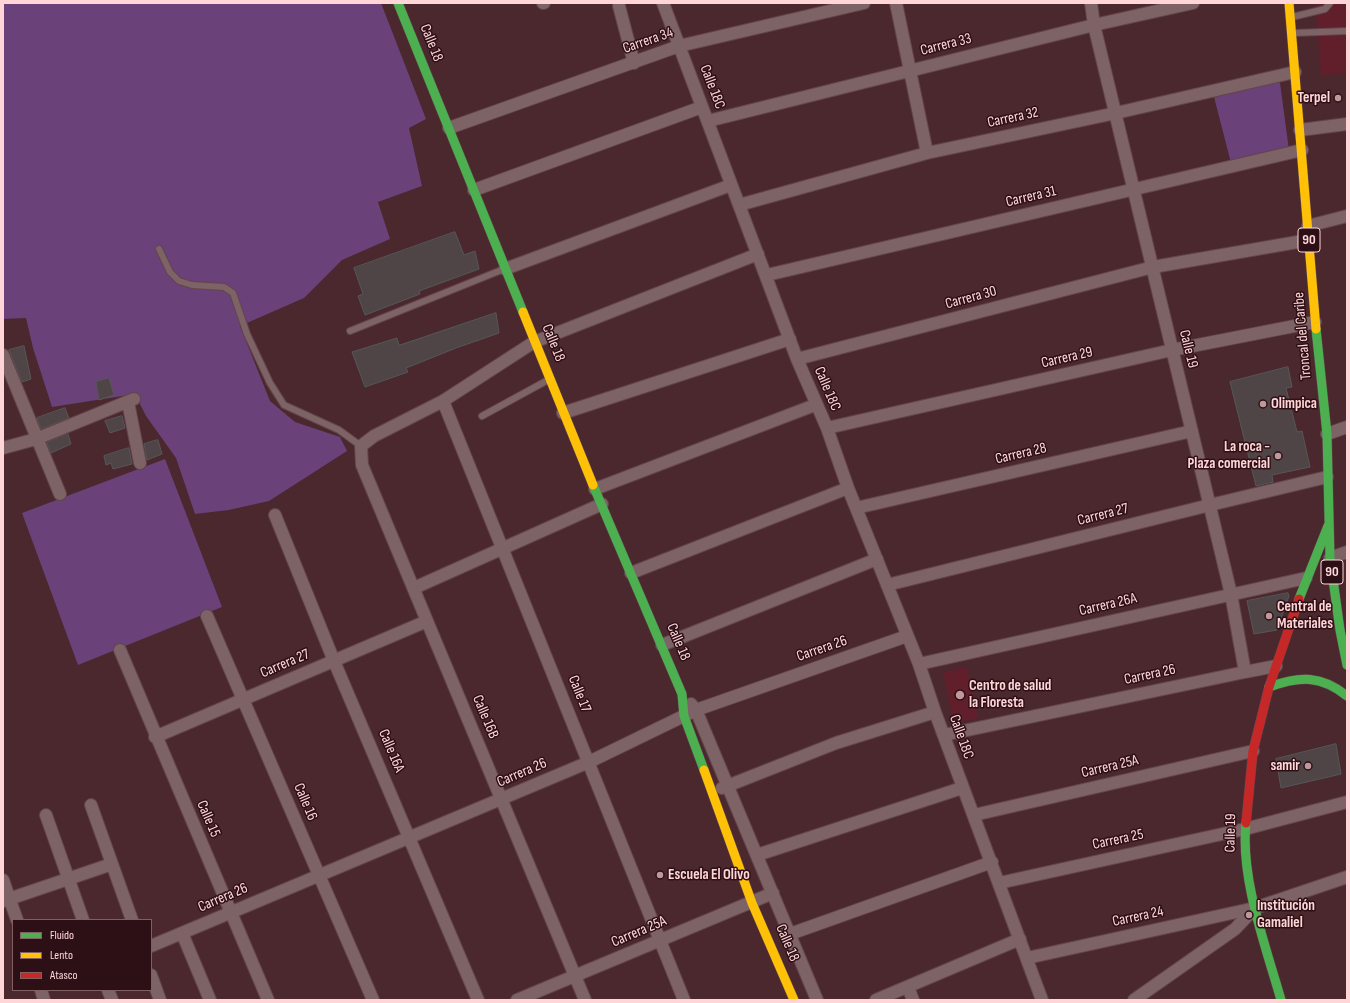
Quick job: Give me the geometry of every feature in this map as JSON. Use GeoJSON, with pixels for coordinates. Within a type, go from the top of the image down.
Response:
{"type":"FeatureCollection","features":[{"type":"Feature","properties":{"kind":"street","name":"Calle 18"},"geometry":{"type":"LineString","coordinates":[[398,3],[534,342],[682,694],[684,716],[711,792],[752,903],[794,1000]]}},
{"type":"Feature","properties":{"kind":"street","name":"Calle 18C"},"geometry":{"type":"LineString","coordinates":[[663,3],[797,359],[815,405],[826,428],[848,488],[919,664],[962,788],[992,862],[1042,1000]]}},
{"type":"Feature","properties":{"kind":"street","name":"Carrera 34"},"geometry":{"type":"LineString","coordinates":[[449,128],[679,46],[864,3]]}},
{"type":"Feature","properties":{"kind":"street"},"geometry":{"type":"LineString","coordinates":[[896,3],[927,153]]}},
{"type":"Feature","properties":{"kind":"street","name":"Calle 19"},"geometry":{"type":"LineString","coordinates":[[1091,3],[1094,25],[1232,594],[1245,672]]}},
{"type":"Feature","properties":{"kind":"street","name":"Carrera 33"},"geometry":{"type":"LineString","coordinates":[[708,121],[1094,25],[1193,3]]}},
{"type":"Feature","properties":{"kind":"street","name":"Troncal del Caribe"},"geometry":{"type":"LineString","coordinates":[[1289,3],[1315,322],[1327,434],[1328,526],[1330,558],[1343,630],[1347,664]]}},
{"type":"Feature","properties":{"kind":"street"},"geometry":{"type":"LineString","coordinates":[[619,6],[634,62]]}},
{"type":"Feature","properties":{"kind":"street","name":"Carrera 32"},"geometry":{"type":"LineString","coordinates":[[739,205],[927,153],[1116,113],[1295,72]]}},
{"type":"Feature","properties":{"kind":"street"},"geometry":{"type":"LineString","coordinates":[[474,190],[702,107]]}},
{"type":"Feature","properties":{"kind":"street"},"geometry":{"type":"LineString","coordinates":[[1300,130],[1347,124]]}},
{"type":"Feature","properties":{"kind":"street","name":"Carrera 31"},"geometry":{"type":"LineString","coordinates":[[766,275],[1302,150]]}},
{"type":"Feature","properties":{"kind":"street"},"geometry":{"type":"LineString","coordinates":[[505,269],[732,185]]}},
{"type":"Feature","properties":{"kind":"street"},"geometry":{"type":"LineString","coordinates":[[1308,226],[1347,216]]}},
{"type":"Feature","properties":{"kind":"street","name":"Carrera 30"},"geometry":{"type":"LineString","coordinates":[[797,359],[1153,267],[1309,240]]}},
{"type":"Feature","properties":{"kind":"street"},"geometry":{"type":"LineString","coordinates":[[361,446],[374,436],[443,401],[534,342],[758,254]]}},
{"type":"Feature","properties":{"kind":"street","name":"Carrera 29"},"geometry":{"type":"LineString","coordinates":[[826,428],[1172,350],[1315,322]]}},
{"type":"Feature","properties":{"kind":"street"},"geometry":{"type":"LineString","coordinates":[[563,412],[790,339]]}},
{"type":"Feature","properties":{"kind":"street"},"geometry":{"type":"LineString","coordinates":[[3,356],[60,494]]}},
{"type":"Feature","properties":{"kind":"street"},"geometry":{"type":"LineString","coordinates":[[3,448],[36,439],[131,400],[140,463]]}},
{"type":"Feature","properties":{"kind":"street","name":"Calle 17"},"geometry":{"type":"LineString","coordinates":[[443,401],[684,1000]]}},
{"type":"Feature","properties":{"kind":"street"},"geometry":{"type":"LineString","coordinates":[[595,489],[815,405]]}},
{"type":"Feature","properties":{"kind":"street"},"geometry":{"type":"LineString","coordinates":[[1327,434],[1347,427]]}},
{"type":"Feature","properties":{"kind":"street","name":"Carrera 28"},"geometry":{"type":"LineString","coordinates":[[856,508],[1192,431]]}},
{"type":"Feature","properties":{"kind":"street","name":"Calle 16B"},"geometry":{"type":"LineString","coordinates":[[361,446],[362,465],[585,1000]]}},
{"type":"Feature","properties":{"kind":"street","name":"Carrera 27"},"geometry":{"type":"LineString","coordinates":[[887,585],[1210,505],[1327,478]]}},
{"type":"Feature","properties":{"kind":"street"},"geometry":{"type":"LineString","coordinates":[[631,573],[848,488]]}},
{"type":"Feature","properties":{"kind":"street"},"geometry":{"type":"LineString","coordinates":[[414,588],[602,504]]}},
{"type":"Feature","properties":{"kind":"street","name":"Calle 16A"},"geometry":{"type":"LineString","coordinates":[[275,515],[334,661],[478,1000]]}},
{"type":"Feature","properties":{"kind":"street","name":"Calle 19"},"geometry":{"type":"LineString","coordinates":[[1281,1000],[1255,908],[1246,859],[1245,828],[1253,751],[1269,687],[1306,578],[1328,526]]}},
{"type":"Feature","properties":{"kind":"street"},"geometry":{"type":"LineString","coordinates":[[1330,558],[1347,552]]}},
{"type":"Feature","properties":{"kind":"street"},"geometry":{"type":"LineString","coordinates":[[662,645],[876,559]]}},
{"type":"Feature","properties":{"kind":"street","name":"Carrera 26A"},"geometry":{"type":"LineString","coordinates":[[919,664],[1306,578]]}},
{"type":"Feature","properties":{"kind":"street","name":"Calle 16"},"geometry":{"type":"LineString","coordinates":[[207,616],[373,1000]]}},
{"type":"Feature","properties":{"kind":"street","name":"Carrera 27"},"geometry":{"type":"LineString","coordinates":[[155,737],[427,621]]}},
{"type":"Feature","properties":{"kind":"street","name":"Carrera 26"},"geometry":{"type":"LineString","coordinates":[[152,946],[589,762],[696,710],[907,636]]}},
{"type":"Feature","properties":{"kind":"street","name":"Calle 15"},"geometry":{"type":"LineString","coordinates":[[120,650],[155,737],[268,1000]]}},
{"type":"Feature","properties":{"kind":"street"},"geometry":{"type":"LineString","coordinates":[[1245,672],[1276,666]]}},
{"type":"Feature","properties":{"kind":"street","name":"Carrera 26"},"geometry":{"type":"LineString","coordinates":[[944,735],[1245,672]]}},
{"type":"Feature","properties":{"kind":"street"},"geometry":{"type":"LineString","coordinates":[[1269,687],[1287,680],[1306,678],[1324,682],[1341,690],[1347,696]]}},
{"type":"Feature","properties":{"kind":"street","name":"Calle 18"},"geometry":{"type":"LineString","coordinates":[[682,694],[696,710],[817,1000]]}},
{"type":"Feature","properties":{"kind":"street"},"geometry":{"type":"LineString","coordinates":[[711,792],[836,743],[935,712]]}},
{"type":"Feature","properties":{"kind":"street","name":"Carrera 25A"},"geometry":{"type":"LineString","coordinates":[[974,815],[1253,751]]}},
{"type":"Feature","properties":{"kind":"street"},"geometry":{"type":"LineString","coordinates":[[757,855],[962,788]]}},
{"type":"Feature","properties":{"kind":"street","name":"Carrera 25"},"geometry":{"type":"LineString","coordinates":[[999,883],[1245,828],[1347,802]]}},
{"type":"Feature","properties":{"kind":"street"},"geometry":{"type":"LineString","coordinates":[[90,805],[132,919]]}},
{"type":"Feature","properties":{"kind":"street"},"geometry":{"type":"LineString","coordinates":[[46,815],[83,919]]}},
{"type":"Feature","properties":{"kind":"street","name":"Calle 18"},"geometry":{"type":"LineString","coordinates":[[790,934],[992,862]]}},
{"type":"Feature","properties":{"kind":"street"},"geometry":{"type":"LineString","coordinates":[[6,900],[112,864]]}},
{"type":"Feature","properties":{"kind":"street","name":"Carrera 24"},"geometry":{"type":"LineString","coordinates":[[1027,958],[1255,908],[1347,876]]}},
{"type":"Feature","properties":{"kind":"street"},"geometry":{"type":"LineString","coordinates":[[3,880],[6,900],[16,919]]}},
{"type":"Feature","properties":{"kind":"street","name":"Carrera 25A"},"geometry":{"type":"LineString","coordinates":[[517,1000],[773,893]]}},
{"type":"Feature","properties":{"kind":"street"},"geometry":{"type":"LineString","coordinates":[[1134,1000],[1235,929],[1255,908]]}},
{"type":"Feature","properties":{"kind":"street"},"geometry":{"type":"LineString","coordinates":[[182,933],[210,1000]]}},
{"type":"Feature","properties":{"kind":"street"},"geometry":{"type":"LineString","coordinates":[[876,1000],[1020,939]]}},
{"type":"Feature","properties":{"kind":"street"},"geometry":{"type":"LineString","coordinates":[[152,978],[160,1000]]}},
{"type":"Feature","properties":{"kind":"street"},"geometry":{"type":"LineString","coordinates":[[908,987],[913,1000]]}},
{"type":"Feature","properties":{"kind":"lane"},"geometry":{"type":"LineString","coordinates":[[1291,18],[1325,9],[1330,3]]}},
{"type":"Feature","properties":{"kind":"lane"},"geometry":{"type":"LineString","coordinates":[[1292,34],[1347,31]]}},
{"type":"Feature","properties":{"kind":"lane"},"geometry":{"type":"LineString","coordinates":[[159,249],[170,272],[179,281],[192,285],[224,286],[234,293],[247,334],[270,383],[284,405],[339,430],[361,446]]}},
{"type":"Feature","properties":{"kind":"lane"},"geometry":{"type":"LineString","coordinates":[[350,331],[505,269]]}},
{"type":"Feature","properties":{"kind":"lane"},"geometry":{"type":"LineString","coordinates":[[482,416],[550,379]]}},
{"type":"Feature","properties":{"kind":"shaded area"},"geometry":{"type":"Polygon","coordinates":[[[3,3],[381,3],[426,119],[409,128],[422,186],[378,202],[390,239],[342,260],[304,298],[240,326],[270,401],[295,422],[340,437],[347,451],[269,501],[229,510],[195,514],[176,458],[146,416],[135,394],[52,407],[33,348],[26,318],[3,319],[3,3]]]}},
{"type":"Feature","properties":{"kind":"shaded area"},"geometry":{"type":"Polygon","coordinates":[[[1315,3],[1347,3],[1347,72],[1321,76],[1315,3]]]}},
{"type":"Feature","properties":{"kind":"shaded area"},"geometry":{"type":"Polygon","coordinates":[[[1272,78],[1280,83],[1289,150],[1231,163],[1213,93],[1272,78]]]}},
{"type":"Feature","properties":{"kind":"shaded area"},"geometry":{"type":"Polygon","coordinates":[[[165,459],[222,607],[78,665],[22,513],[165,459]]]}},
{"type":"Feature","properties":{"kind":"shaded area","name":"Centro de salud la Floresta"},"geometry":{"type":"Polygon","coordinates":[[[967,667],[978,718],[954,724],[943,672],[967,667]]]}},
{"type":"Feature","properties":{"kind":"building"},"geometry":{"type":"Polygon","coordinates":[[[455,232],[464,255],[475,251],[479,269],[419,291],[420,294],[365,315],[358,296],[363,294],[354,268],[455,232]]]}},
{"type":"Feature","properties":{"kind":"building"},"geometry":{"type":"Polygon","coordinates":[[[496,313],[499,333],[406,368],[408,372],[365,387],[352,352],[397,338],[399,345],[496,313]]]}},
{"type":"Feature","properties":{"kind":"building"},"geometry":{"type":"Polygon","coordinates":[[[24,346],[31,379],[22,382],[9,350],[24,346]]]}},
{"type":"Feature","properties":{"kind":"building"},"geometry":{"type":"Polygon","coordinates":[[[1288,367],[1292,387],[1286,388],[1297,432],[1302,431],[1310,467],[1272,475],[1273,482],[1256,486],[1230,382],[1288,367]]]}},
{"type":"Feature","properties":{"kind":"building"},"geometry":{"type":"Polygon","coordinates":[[[109,378],[114,395],[99,400],[96,382],[109,378]]]}},
{"type":"Feature","properties":{"kind":"building"},"geometry":{"type":"Polygon","coordinates":[[[65,408],[69,418],[41,429],[37,418],[65,408]]]}},
{"type":"Feature","properties":{"kind":"building"},"geometry":{"type":"Polygon","coordinates":[[[122,416],[125,428],[110,433],[105,421],[122,416]]]}},
{"type":"Feature","properties":{"kind":"building"},"geometry":{"type":"Polygon","coordinates":[[[68,434],[71,444],[51,453],[47,443],[68,434]]]}},
{"type":"Feature","properties":{"kind":"building"},"geometry":{"type":"Polygon","coordinates":[[[158,440],[162,454],[147,460],[144,444],[158,440]]]}},
{"type":"Feature","properties":{"kind":"building"},"geometry":{"type":"Polygon","coordinates":[[[129,448],[132,464],[113,469],[111,463],[106,465],[104,456],[129,448]]]}},
{"type":"Feature","properties":{"kind":"building","name":"Central de Materiales"},"geometry":{"type":"Polygon","coordinates":[[[1288,593],[1289,596],[1277,630],[1254,634],[1247,601],[1288,593]]]}},
{"type":"Feature","properties":{"kind":"building","name":"samir"},"geometry":{"type":"Polygon","coordinates":[[[1336,744],[1341,774],[1281,788],[1276,759],[1336,744]]]}},
{"type":"Feature","properties":{"kind":"traffic: fast"},"geometry":{"type":"LineString","coordinates":[[398,3],[523,312]]}},
{"type":"Feature","properties":{"kind":"traffic: fast"},"geometry":{"type":"LineString","coordinates":[[1316,329],[1327,434],[1330,558],[1340,630],[1347,665]]}},
{"type":"Feature","properties":{"kind":"traffic: fast"},"geometry":{"type":"LineString","coordinates":[[593,485],[682,694],[684,716],[704,770]]}},
{"type":"Feature","properties":{"kind":"traffic: fast"},"geometry":{"type":"LineString","coordinates":[[1299,599],[1328,526]]}},
{"type":"Feature","properties":{"kind":"traffic: fast"},"geometry":{"type":"LineString","coordinates":[[1269,687],[1300,679],[1319,681],[1328,684],[1347,696]]}},
{"type":"Feature","properties":{"kind":"traffic: fast"},"geometry":{"type":"LineString","coordinates":[[1246,823],[1245,844],[1250,889],[1281,1000]]}},
{"type":"Feature","properties":{"kind":"traffic: slow"},"geometry":{"type":"LineString","coordinates":[[1289,3],[1316,329]]}},
{"type":"Feature","properties":{"kind":"traffic: slow"},"geometry":{"type":"LineString","coordinates":[[523,312],[593,485]]}},
{"type":"Feature","properties":{"kind":"traffic: slow"},"geometry":{"type":"LineString","coordinates":[[704,770],[752,903],[794,1000]]}},
{"type":"Feature","properties":{"kind":"traffic: jam"},"geometry":{"type":"LineString","coordinates":[[1246,823],[1253,751],[1269,687],[1299,599]]}},
{"type":"Feature","properties":{"kind":"place","name":"Terpel"},"geometry":{"type":"Point","coordinates":[1338,98]}},
{"type":"Feature","properties":{"kind":"place","name":"Olimpica"},"geometry":{"type":"Point","coordinates":[1263,404]}},
{"type":"Feature","properties":{"kind":"place","name":"La roca - Plaza comercial"},"geometry":{"type":"Point","coordinates":[1278,456]}},
{"type":"Feature","properties":{"kind":"place","name":"Central de Materiales"},"geometry":{"type":"Point","coordinates":[1269,616]}},
{"type":"Feature","properties":{"kind":"place","name":"Centro de salud la Floresta"},"geometry":{"type":"Point","coordinates":[960,695]}},
{"type":"Feature","properties":{"kind":"place","name":"samir"},"geometry":{"type":"Point","coordinates":[1308,766]}},
{"type":"Feature","properties":{"kind":"place","name":"Escuela El Olivo"},"geometry":{"type":"Point","coordinates":[660,875]}},
{"type":"Feature","properties":{"kind":"place","name":"Institución Gamaliel"},"geometry":{"type":"Point","coordinates":[1249,915]}}]}
